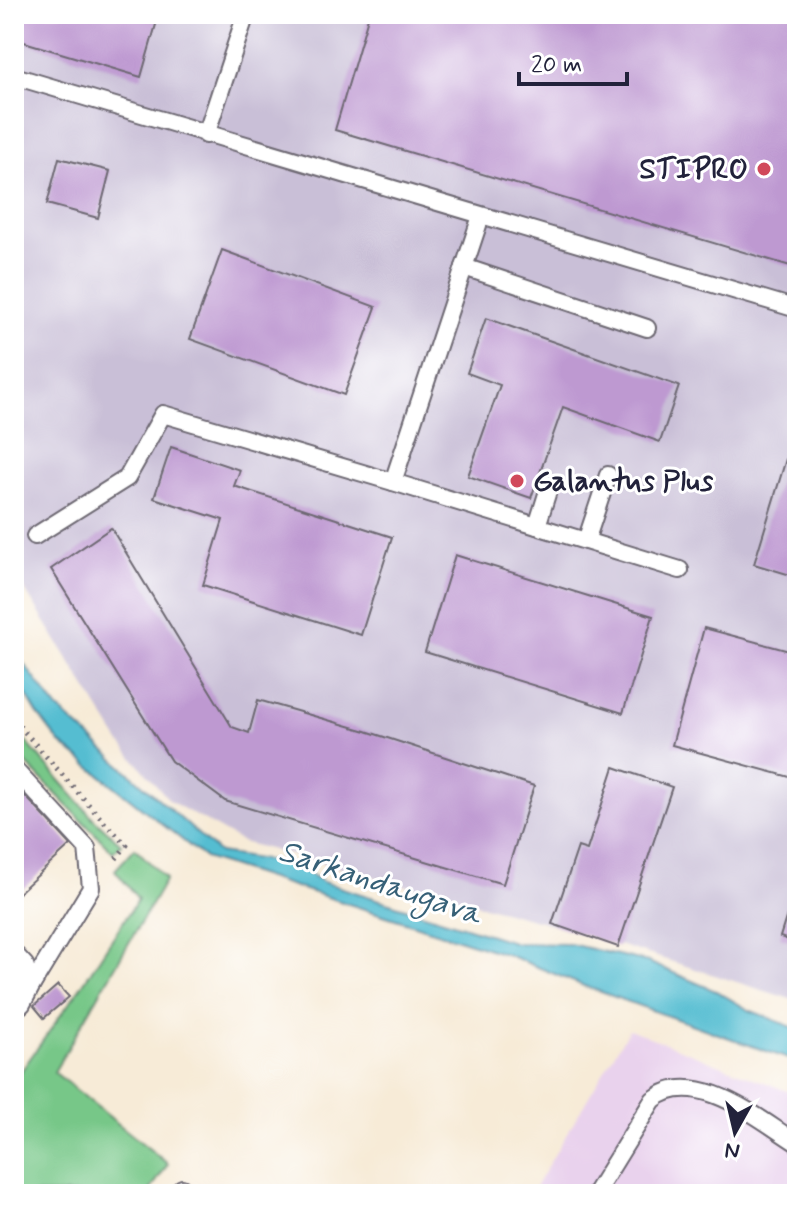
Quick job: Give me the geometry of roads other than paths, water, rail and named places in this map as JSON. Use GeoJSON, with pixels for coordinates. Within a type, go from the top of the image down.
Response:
{"type":"FeatureCollection","features":[{"type":"Feature","properties":{"kind":"lane"},"geometry":{"type":"LineString","coordinates":[[206,135],[246,14]]}},
{"type":"Feature","properties":{"kind":"lane"},"geometry":{"type":"LineString","coordinates":[[14,76],[797,309]]}},
{"type":"Feature","properties":{"kind":"lane"},"geometry":{"type":"LineString","coordinates":[[393,482],[481,216]]}},
{"type":"Feature","properties":{"kind":"lane"},"geometry":{"type":"LineString","coordinates":[[464,267],[647,328]]}},
{"type":"Feature","properties":{"kind":"lane"},"geometry":{"type":"LineString","coordinates":[[35,536],[127,478],[163,414],[680,570]]}},
{"type":"Feature","properties":{"kind":"lane"},"geometry":{"type":"LineString","coordinates":[[586,541],[608,475]]}},
{"type":"Feature","properties":{"kind":"lane"},"geometry":{"type":"LineString","coordinates":[[537,526],[547,494]]}},
{"type":"Feature","properties":{"kind":"lane"},"geometry":{"type":"LineString","coordinates":[[14,769],[87,848],[91,888],[22,1004],[14,1011]]}},
{"type":"Feature","properties":{"kind":"lane"},"geometry":{"type":"LineString","coordinates":[[14,953],[25,965],[32,985]]}},
{"type":"Feature","properties":{"kind":"lane"},"geometry":{"type":"LineString","coordinates":[[595,1194],[653,1100],[665,1090],[713,1093],[797,1143]]}},
{"type":"Feature","properties":{"kind":"water"},"geometry":{"type":"Polygon","coordinates":[[[14,651],[58,709],[219,853],[292,864],[323,882],[516,943],[570,944],[648,962],[797,1029],[797,1062],[584,986],[508,955],[205,858],[60,743],[37,713],[14,674],[14,651]]]}},
{"type":"Feature","properties":{"kind":"place","name":"STIPRO"},"geometry":{"type":"Point","coordinates":[764,169]}},
{"type":"Feature","properties":{"kind":"place","name":"Galantus Plus"},"geometry":{"type":"Point","coordinates":[517,481]}},
{"type":"Feature","properties":{"kind":"water label","name":"Sarkandaugava"},"geometry":{"type":"Point","coordinates":[380,883]}}]}
